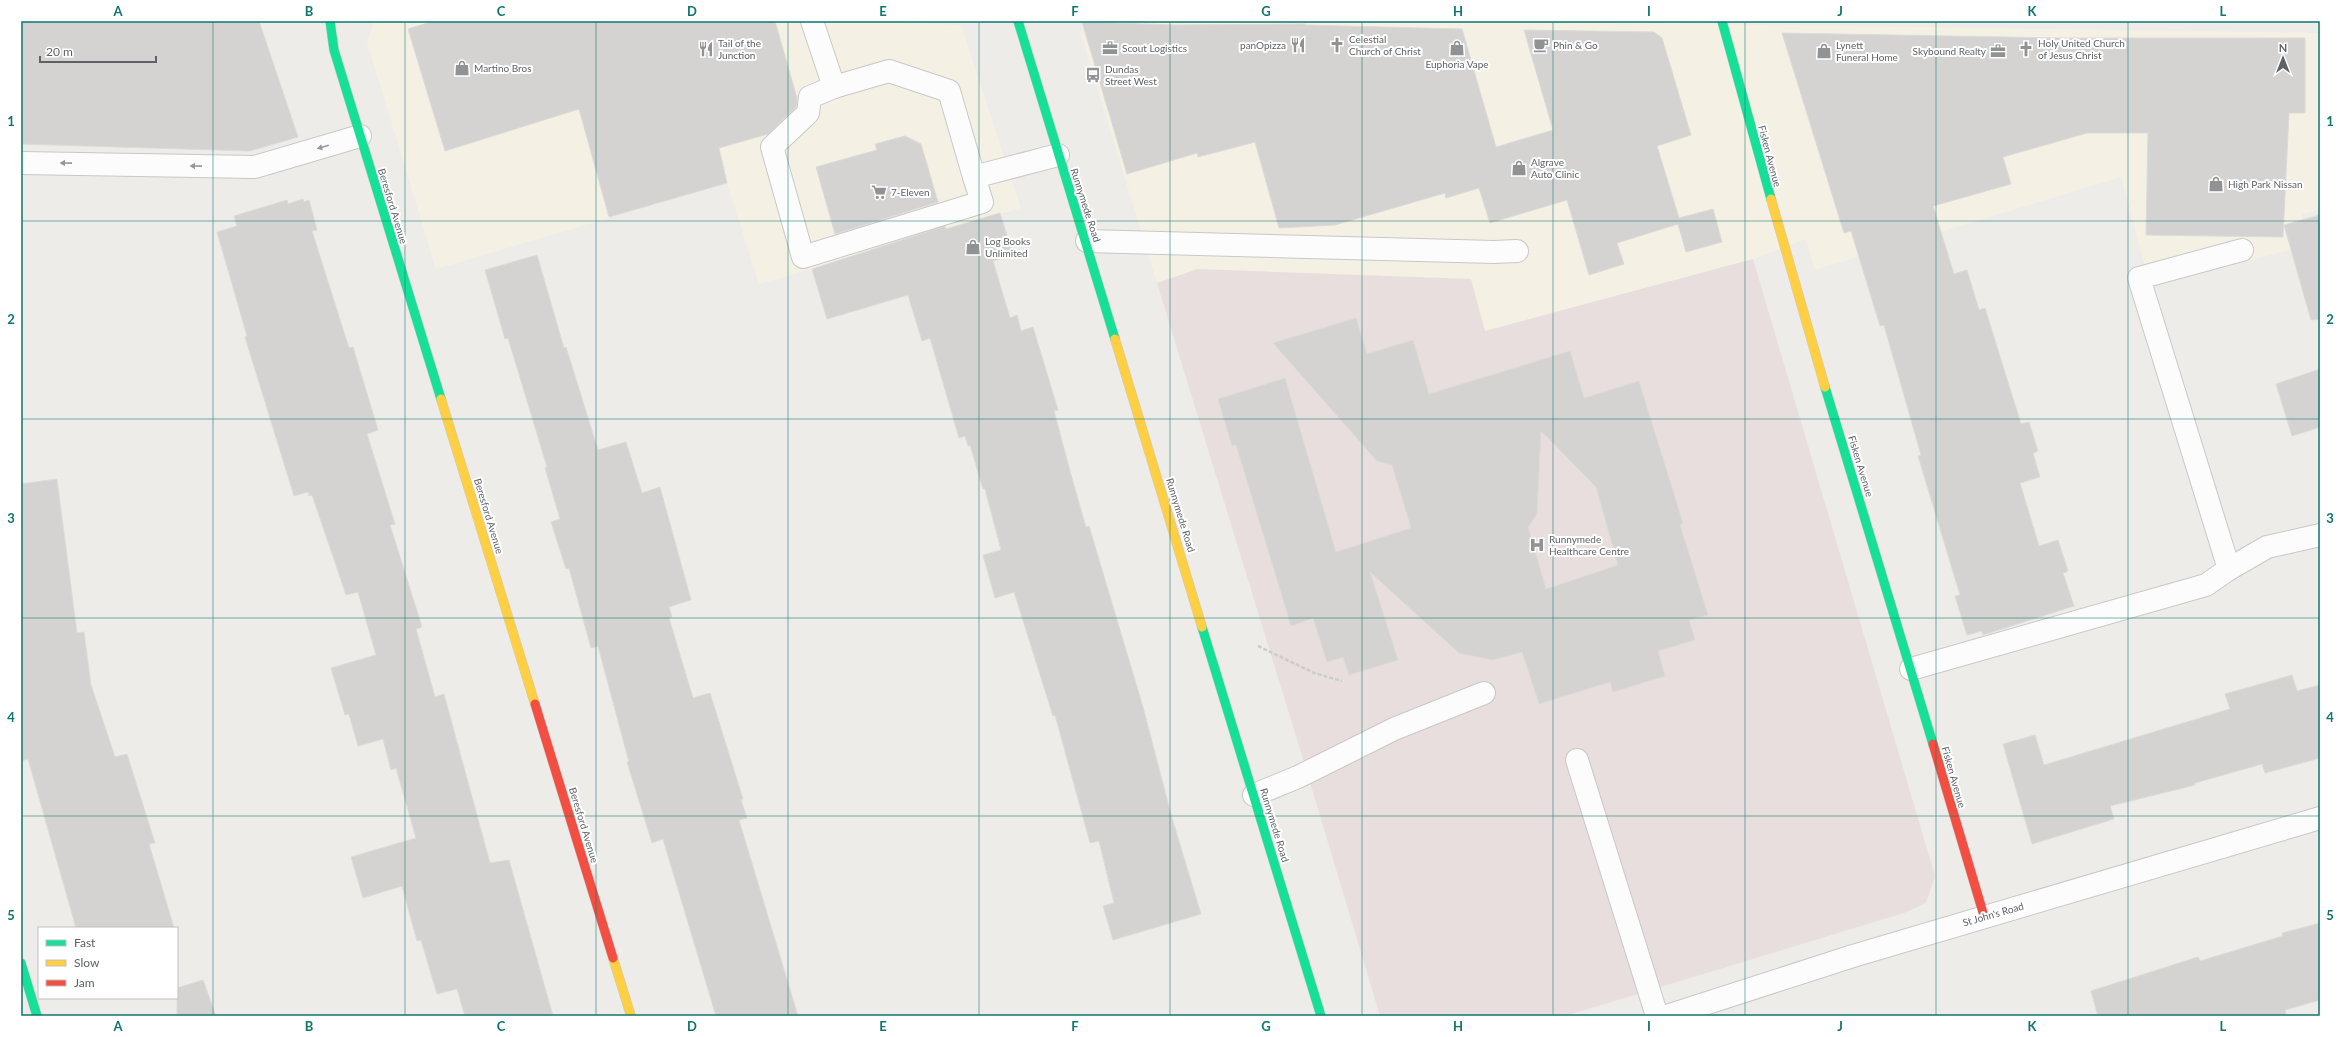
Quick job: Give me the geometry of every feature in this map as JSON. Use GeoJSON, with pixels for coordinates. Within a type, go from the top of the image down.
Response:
{"type":"FeatureCollection","features":[{"type":"Feature","properties":{"kind":"street","name":"Beresford Avenue"},"geometry":{"type":"LineString","coordinates":[[330,21],[334,50],[360,136],[631,1016]]}},
{"type":"Feature","properties":{"kind":"street"},"geometry":{"type":"LineString","coordinates":[[812,21],[834,88]]}},
{"type":"Feature","properties":{"kind":"street","name":"Runnymede Road"},"geometry":{"type":"LineString","coordinates":[[1018,21],[1058,155],[1087,241],[1320,1016]]}},
{"type":"Feature","properties":{"kind":"street","name":"Fisken Avenue"},"geometry":{"type":"LineString","coordinates":[[1722,21],[1790,269],[1984,916]]}},
{"type":"Feature","properties":{"kind":"street"},"geometry":{"type":"LineString","coordinates":[[889,71],[949,91],[982,202],[803,257],[772,147],[808,113],[810,97],[834,88],[889,71]]}},
{"type":"Feature","properties":{"kind":"street"},"geometry":{"type":"LineString","coordinates":[[21,163],[255,167],[360,136]]}},
{"type":"Feature","properties":{"kind":"street"},"geometry":{"type":"LineString","coordinates":[[974,177],[1058,155]]}},
{"type":"Feature","properties":{"kind":"street"},"geometry":{"type":"LineString","coordinates":[[1087,241],[1494,252],[1517,251]]}},
{"type":"Feature","properties":{"kind":"street"},"geometry":{"type":"LineString","coordinates":[[2229,569],[2139,278],[2242,250]]}},
{"type":"Feature","properties":{"kind":"street"},"geometry":{"type":"LineString","coordinates":[[1911,669],[2206,586],[2229,569],[2267,547],[2320,535]]}},
{"type":"Feature","properties":{"kind":"street"},"geometry":{"type":"LineString","coordinates":[[1254,795],[1298,777],[1394,729],[1484,693]]}},
{"type":"Feature","properties":{"kind":"street"},"geometry":{"type":"LineString","coordinates":[[1577,760],[1657,1016]]}},
{"type":"Feature","properties":{"kind":"street","name":"St John's Road"},"geometry":{"type":"LineString","coordinates":[[1667,1016],[1853,956],[1984,916],[2320,818]]}},
{"type":"Feature","properties":{"kind":"street"},"geometry":{"type":"LineString","coordinates":[[21,963],[37,1016]]}},
{"type":"Feature","properties":{"kind":"path"},"geometry":{"type":"LineString","coordinates":[[1258,646],[1314,673],[1342,681]]}},
{"type":"Feature","properties":{"kind":"shaded area"},"geometry":{"type":"Polygon","coordinates":[[[374,21],[854,21],[961,25],[1021,208],[759,284],[727,183],[436,269],[367,42],[374,21]]]}},
{"type":"Feature","properties":{"kind":"shaded area"},"geometry":{"type":"Polygon","coordinates":[[[1090,21],[1511,21],[2320,33],[2320,210],[2302,214],[2305,246],[2150,286],[2121,177],[1815,270],[1806,239],[1753,259],[1485,331],[1198,269],[1157,283],[1080,32],[1090,21]]]}},
{"type":"Feature","properties":{"kind":"shaded area","name":"Runnymede Healthcare Centre"},"geometry":{"type":"Polygon","coordinates":[[[1753,259],[1935,876],[1926,903],[1904,913],[1565,1016],[1380,1016],[1157,283],[1198,269],[1471,279],[1485,331],[1753,259]]]}},
{"type":"Feature","properties":{"kind":"building"},"geometry":{"type":"Polygon","coordinates":[[[21,21],[259,21],[298,137],[250,151],[21,144],[21,21]]]}},
{"type":"Feature","properties":{"kind":"building"},"geometry":{"type":"Polygon","coordinates":[[[434,21],[775,21],[797,98],[796,107],[768,134],[719,148],[727,183],[609,217],[579,109],[445,151],[408,29],[434,21]]]}},
{"type":"Feature","properties":{"kind":"building"},"geometry":{"type":"Polygon","coordinates":[[[1082,22],[1175,25],[1305,24],[1462,29],[1496,147],[1553,130],[1524,30],[1654,32],[1662,38],[1691,135],[1657,146],[1679,218],[1713,209],[1722,242],[1686,252],[1678,224],[1617,243],[1624,264],[1589,275],[1567,200],[1490,223],[1479,188],[1446,198],[1445,193],[1335,225],[1279,228],[1255,142],[1198,157],[1197,153],[1127,174],[1082,22]]]}},
{"type":"Feature","properties":{"kind":"building"},"geometry":{"type":"Polygon","coordinates":[[[1782,33],[2060,38],[2305,38],[2305,113],[2289,113],[2283,237],[2146,235],[2148,133],[2087,133],[2003,157],[2011,184],[1933,206],[1954,274],[1967,270],[1979,310],[1985,308],[2021,424],[2029,422],[2038,451],[2033,453],[2040,477],[2020,483],[2039,546],[2058,540],[2068,571],[2063,573],[2074,606],[1983,635],[1982,631],[1967,635],[1955,596],[1960,595],[1918,456],[1921,455],[1884,325],[1880,326],[1851,231],[1844,233],[1782,33]]]}},
{"type":"Feature","properties":{"kind":"building","name":"7-Eleven"},"geometry":{"type":"Polygon","coordinates":[[[905,136],[921,144],[938,202],[835,234],[816,167],[877,150],[875,144],[905,136]]]}},
{"type":"Feature","properties":{"kind":"building"},"geometry":{"type":"Polygon","coordinates":[[[303,199],[304,202],[309,200],[317,230],[312,231],[349,348],[353,347],[378,430],[367,434],[395,524],[390,525],[422,627],[416,629],[435,697],[444,694],[490,863],[509,860],[553,1016],[465,1016],[457,989],[437,994],[421,940],[417,941],[402,886],[363,898],[351,857],[416,838],[396,768],[391,770],[383,739],[358,746],[349,714],[345,715],[331,668],[376,655],[358,592],[346,595],[312,495],[309,496],[308,492],[294,496],[245,337],[247,336],[217,232],[237,226],[234,216],[287,200],[288,204],[303,199]]]}},
{"type":"Feature","properties":{"kind":"building"},"geometry":{"type":"Polygon","coordinates":[[[1000,213],[1013,255],[993,261],[1010,318],[1017,315],[1021,331],[1033,327],[1058,410],[1054,411],[1086,527],[1089,526],[1143,707],[1172,818],[1201,914],[1113,940],[1103,906],[1114,903],[1099,841],[1090,843],[1055,715],[1053,716],[1014,592],[995,598],[983,555],[1001,550],[985,489],[983,489],[970,445],[968,446],[965,436],[959,438],[930,338],[922,341],[908,295],[827,319],[812,269],[945,226],[946,229],[1000,213]]]}},
{"type":"Feature","properties":{"kind":"building"},"geometry":{"type":"Polygon","coordinates":[[[2320,215],[2320,319],[2311,320],[2284,225],[2320,215]]]}},
{"type":"Feature","properties":{"kind":"building"},"geometry":{"type":"Polygon","coordinates":[[[537,255],[564,348],[566,347],[598,450],[626,442],[642,493],[660,487],[691,600],[669,607],[672,617],[669,618],[693,698],[710,693],[743,799],[741,800],[747,818],[739,820],[798,1016],[716,1016],[663,839],[652,843],[627,762],[629,762],[598,646],[591,648],[569,568],[566,569],[551,522],[560,519],[545,468],[547,467],[508,338],[505,339],[485,270],[537,255]]]}},
{"type":"Feature","properties":{"kind":"building","name":"Runnymede Healthcare Centre"},"geometry":{"type":"Polygon","coordinates":[[[1356,318],[1367,354],[1413,340],[1429,394],[1570,351],[1584,398],[1639,381],[1683,523],[1680,525],[1708,615],[1689,620],[1695,640],[1658,651],[1665,676],[1613,692],[1610,682],[1539,704],[1522,652],[1492,660],[1459,653],[1370,572],[1398,660],[1349,675],[1343,657],[1327,662],[1313,618],[1291,626],[1236,445],[1232,446],[1218,399],[1285,378],[1336,552],[1411,528],[1392,465],[1377,461],[1273,343],[1356,318]],[[1541,431],[1537,514],[1528,527],[1546,589],[1618,565],[1596,487],[1541,431]]]}},
{"type":"Feature","properties":{"kind":"building"},"geometry":{"type":"Polygon","coordinates":[[[2320,369],[2320,427],[2292,436],[2276,384],[2320,369]]]}},
{"type":"Feature","properties":{"kind":"building"},"geometry":{"type":"Polygon","coordinates":[[[57,479],[77,633],[84,632],[91,685],[115,757],[127,754],[155,843],[149,844],[174,927],[76,927],[28,759],[21,761],[21,484],[57,479]]]}},
{"type":"Feature","properties":{"kind":"building"},"geometry":{"type":"Polygon","coordinates":[[[2292,675],[2297,691],[2320,685],[2320,758],[2265,773],[2262,764],[2195,783],[2195,785],[2110,806],[2114,819],[2032,844],[2003,744],[2035,735],[2044,765],[2230,709],[2225,694],[2292,675]]]}},
{"type":"Feature","properties":{"kind":"building"},"geometry":{"type":"Polygon","coordinates":[[[2320,923],[2320,1000],[2285,1010],[2286,1016],[2098,1016],[2091,991],[2198,957],[2200,961],[2283,936],[2282,933],[2320,923]]]}},
{"type":"Feature","properties":{"kind":"building"},"geometry":{"type":"Polygon","coordinates":[[[203,980],[216,1016],[177,1016],[178,988],[203,980]]]}},
{"type":"Feature","properties":{"kind":"traffic: fast"},"geometry":{"type":"LineString","coordinates":[[330,21],[334,50],[441,399]]}},
{"type":"Feature","properties":{"kind":"traffic: fast"},"geometry":{"type":"LineString","coordinates":[[1018,21],[1115,339]]}},
{"type":"Feature","properties":{"kind":"traffic: fast"},"geometry":{"type":"LineString","coordinates":[[1722,21],[1771,199]]}},
{"type":"Feature","properties":{"kind":"traffic: fast"},"geometry":{"type":"LineString","coordinates":[[1825,387],[1933,744]]}},
{"type":"Feature","properties":{"kind":"traffic: fast"},"geometry":{"type":"LineString","coordinates":[[1202,627],[1321,1016]]}},
{"type":"Feature","properties":{"kind":"traffic: fast"},"geometry":{"type":"LineString","coordinates":[[21,963],[37,1016]]}},
{"type":"Feature","properties":{"kind":"traffic: slow"},"geometry":{"type":"LineString","coordinates":[[1771,199],[1825,387]]}},
{"type":"Feature","properties":{"kind":"traffic: slow"},"geometry":{"type":"LineString","coordinates":[[1115,339],[1202,627]]}},
{"type":"Feature","properties":{"kind":"traffic: slow"},"geometry":{"type":"LineString","coordinates":[[441,399],[535,704]]}},
{"type":"Feature","properties":{"kind":"traffic: slow"},"geometry":{"type":"LineString","coordinates":[[613,958],[631,1016]]}},
{"type":"Feature","properties":{"kind":"traffic: jam"},"geometry":{"type":"LineString","coordinates":[[535,704],[613,958]]}},
{"type":"Feature","properties":{"kind":"traffic: jam"},"geometry":{"type":"LineString","coordinates":[[1933,744],[1984,916]]}},
{"type":"Feature","properties":{"kind":"place","name":"panOpizza"},"geometry":{"type":"Point","coordinates":[1298,45]}},
{"type":"Feature","properties":{"kind":"place","name":"Celestial Church of Christ"},"geometry":{"type":"Point","coordinates":[1337,45]}},
{"type":"Feature","properties":{"kind":"place","name":"Phin & Go"},"geometry":{"type":"Point","coordinates":[1541,45]}},
{"type":"Feature","properties":{"kind":"place","name":"Scout Logistics"},"geometry":{"type":"Point","coordinates":[1110,48]}},
{"type":"Feature","properties":{"kind":"place","name":"Euphoria Vape"},"geometry":{"type":"Point","coordinates":[1457,48]}},
{"type":"Feature","properties":{"kind":"place","name":"Tail of the Junction"},"geometry":{"type":"Point","coordinates":[706,49]}},
{"type":"Feature","properties":{"kind":"place","name":"Holy United Church of Jesus Christ"},"geometry":{"type":"Point","coordinates":[2026,49]}},
{"type":"Feature","properties":{"kind":"place","name":"Lynett Funeral Home"},"geometry":{"type":"Point","coordinates":[1824,51]}},
{"type":"Feature","properties":{"kind":"place","name":"Skybound Realty"},"geometry":{"type":"Point","coordinates":[1998,51]}},
{"type":"Feature","properties":{"kind":"place","name":"Martino Bros"},"geometry":{"type":"Point","coordinates":[462,68]}},
{"type":"Feature","properties":{"kind":"place","name":"Dundas Street West"},"geometry":{"type":"Point","coordinates":[1093,75]}},
{"type":"Feature","properties":{"kind":"place","name":"Algrave Auto Clinic"},"geometry":{"type":"Point","coordinates":[1519,168]}},
{"type":"Feature","properties":{"kind":"place","name":"High Park Nissan"},"geometry":{"type":"Point","coordinates":[2216,184]}},
{"type":"Feature","properties":{"kind":"place","name":"7-Eleven"},"geometry":{"type":"Point","coordinates":[879,192]}},
{"type":"Feature","properties":{"kind":"place","name":"Log Books Unlimited"},"geometry":{"type":"Point","coordinates":[973,247]}},
{"type":"Feature","properties":{"kind":"place","name":"Runnymede Healthcare Centre"},"geometry":{"type":"Point","coordinates":[1537,545]}}]}
